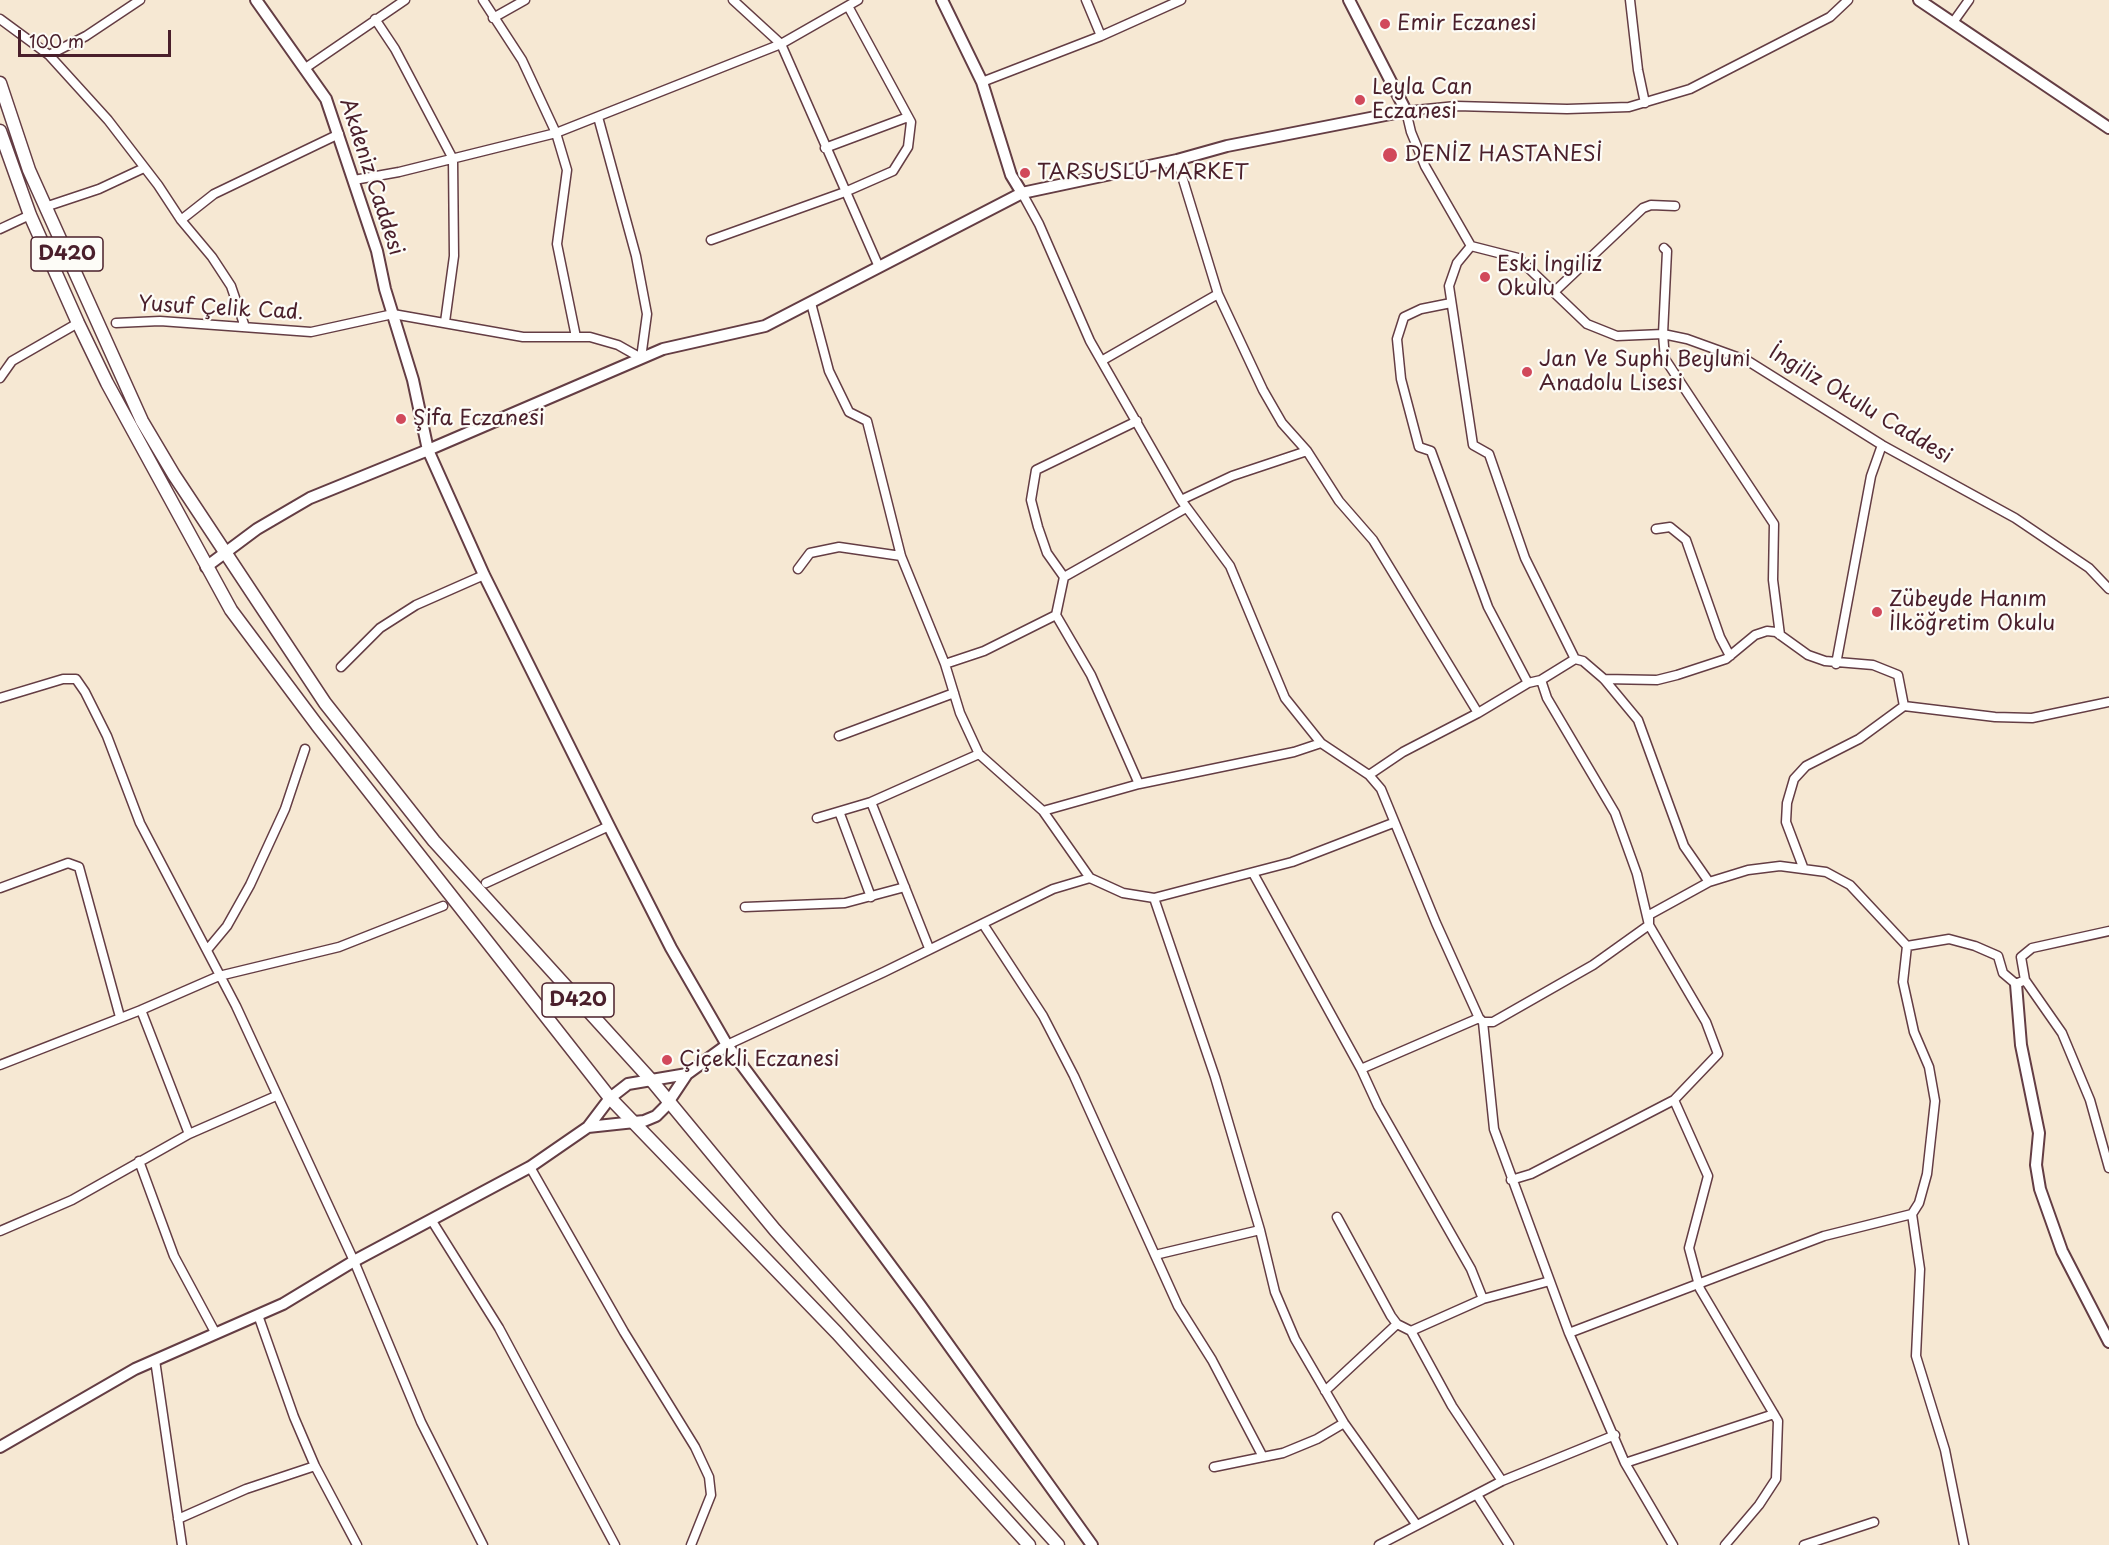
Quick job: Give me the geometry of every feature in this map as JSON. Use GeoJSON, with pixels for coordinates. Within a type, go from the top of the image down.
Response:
{"type":"FeatureCollection","features":[{"type":"Feature","properties":{"kind":"main road","name":"Akdeniz Caddesi"},"geometry":{"type":"LineString","coordinates":[[256,0],[326,99],[377,250],[413,380],[428,450],[484,575],[671,948],[727,1045],[920,1305],[1092,1545]]}},
{"type":"Feature","properties":{"kind":"main road"},"geometry":{"type":"LineString","coordinates":[[942,0],[982,82],[1011,175],[1022,193]]}},
{"type":"Feature","properties":{"kind":"main road"},"geometry":{"type":"LineString","coordinates":[[1029,1545],[837,1333],[610,1098],[316,725],[231,610],[206,567],[257,529],[310,498],[663,349],[765,326],[934,241],[1022,193],[1177,160],[1227,146],[1406,111],[1349,0]]}},
{"type":"Feature","properties":{"kind":"main road"},"geometry":{"type":"LineString","coordinates":[[1919,0],[1954,21],[2109,128]]}},
{"type":"Feature","properties":{"kind":"main road","name":"D420"},"geometry":{"type":"LineString","coordinates":[[0,84],[28,170],[142,421],[325,703],[434,841],[652,1081],[775,1230],[1058,1545]]}},
{"type":"Feature","properties":{"kind":"main road","name":"D420"},"geometry":{"type":"LineString","coordinates":[[0,131],[30,215],[78,324],[107,383],[206,567]]}},
{"type":"Feature","properties":{"kind":"main road"},"geometry":{"type":"LineString","coordinates":[[2021,982],[2021,1045],[2039,1133],[2036,1165],[2040,1189],[2062,1251],[2109,1342]]}},
{"type":"Feature","properties":{"kind":"main road"},"geometry":{"type":"LineString","coordinates":[[588,1127],[644,1121],[656,1116],[669,1102],[687,1074],[727,1045]]}},
{"type":"Feature","properties":{"kind":"main road"},"geometry":{"type":"LineString","coordinates":[[0,1447],[135,1369],[283,1304],[354,1262],[530,1167],[588,1127],[610,1098],[628,1084],[687,1074]]}},
{"type":"Feature","properties":{"kind":"street"},"geometry":{"type":"LineString","coordinates":[[49,55],[86,36],[140,0]]}},
{"type":"Feature","properties":{"kind":"street"},"geometry":{"type":"LineString","coordinates":[[304,69],[405,0]]}},
{"type":"Feature","properties":{"kind":"street"},"geometry":{"type":"LineString","coordinates":[[483,0],[522,60],[556,133],[567,170],[557,244],[576,337]]}},
{"type":"Feature","properties":{"kind":"street"},"geometry":{"type":"LineString","coordinates":[[493,18],[525,0]]}},
{"type":"Feature","properties":{"kind":"street"},"geometry":{"type":"LineString","coordinates":[[733,0],[781,44],[799,80],[825,148],[879,267]]}},
{"type":"Feature","properties":{"kind":"street"},"geometry":{"type":"LineString","coordinates":[[354,180],[453,159],[556,133],[781,44],[858,0]]}},
{"type":"Feature","properties":{"kind":"street"},"geometry":{"type":"LineString","coordinates":[[1086,0],[1101,36]]}},
{"type":"Feature","properties":{"kind":"street"},"geometry":{"type":"LineString","coordinates":[[982,82],[1101,36],[1180,0]]}},
{"type":"Feature","properties":{"kind":"street"},"geometry":{"type":"LineString","coordinates":[[1630,0],[1638,70],[1645,103]]}},
{"type":"Feature","properties":{"kind":"street"},"geometry":{"type":"LineString","coordinates":[[1575,659],[1525,558],[1489,454],[1473,445],[1449,286],[1457,263],[1471,246],[1425,166],[1411,132],[1406,111],[1456,106],[1629,108],[1690,89],[1830,17],[1848,0]]}},
{"type":"Feature","properties":{"kind":"street"},"geometry":{"type":"LineString","coordinates":[[1954,21],[1969,0]]}},
{"type":"Feature","properties":{"kind":"street"},"geometry":{"type":"LineString","coordinates":[[711,240],[845,192],[893,171],[908,147],[911,122],[848,6]]}},
{"type":"Feature","properties":{"kind":"street"},"geometry":{"type":"LineString","coordinates":[[0,19],[49,55],[108,120],[181,220],[212,257],[231,286],[245,327]]}},
{"type":"Feature","properties":{"kind":"street"},"geometry":{"type":"LineString","coordinates":[[375,19],[395,49],[453,159],[454,256],[445,322]]}},
{"type":"Feature","properties":{"kind":"street"},"geometry":{"type":"LineString","coordinates":[[393,314],[523,337],[590,337],[618,345],[641,358],[646,315],[638,267],[598,117]]}},
{"type":"Feature","properties":{"kind":"street"},"geometry":{"type":"LineString","coordinates":[[825,148],[908,117]]}},
{"type":"Feature","properties":{"kind":"street"},"geometry":{"type":"LineString","coordinates":[[181,220],[214,194],[339,134]]}},
{"type":"Feature","properties":{"kind":"street"},"geometry":{"type":"LineString","coordinates":[[1177,160],[1218,294],[1282,423],[1307,452],[1339,501],[1372,540],[1478,713]]}},
{"type":"Feature","properties":{"kind":"street"},"geometry":{"type":"LineString","coordinates":[[45,207],[99,189],[144,168]]}},
{"type":"Feature","properties":{"kind":"street"},"geometry":{"type":"LineString","coordinates":[[1022,193],[1039,225],[1078,317],[1183,504],[1210,536],[1230,567],[1285,698],[1321,743],[1369,775],[1381,789],[1481,1020],[1494,1129],[1569,1333],[1615,1435],[1625,1463],[1673,1545]]}},
{"type":"Feature","properties":{"kind":"street"},"geometry":{"type":"LineString","coordinates":[[1554,292],[1643,208],[1651,205],[1675,206]]}},
{"type":"Feature","properties":{"kind":"street"},"geometry":{"type":"LineString","coordinates":[[0,228],[30,215]]}},
{"type":"Feature","properties":{"kind":"street","name":"İngiliz Okulu Caddesi"},"geometry":{"type":"LineString","coordinates":[[1471,246],[1518,258],[1587,324],[1617,336],[1663,334],[1716,348],[1748,361],[1882,445],[2015,518],[2089,568],[2109,589]]}},
{"type":"Feature","properties":{"kind":"street"},"geometry":{"type":"LineString","coordinates":[[1664,248],[1667,251],[1663,334],[1665,359],[1774,524],[1773,580],[1780,635]]}},
{"type":"Feature","properties":{"kind":"street"},"geometry":{"type":"LineString","coordinates":[[1103,360],[1218,294]]}},
{"type":"Feature","properties":{"kind":"street"},"geometry":{"type":"LineString","coordinates":[[811,303],[829,371],[849,412],[867,421],[901,556],[945,664],[960,713],[979,754],[1043,811],[1090,878],[1123,893],[1154,898],[1292,862],[1394,823]]}},
{"type":"Feature","properties":{"kind":"street"},"geometry":{"type":"LineString","coordinates":[[1451,303],[1421,309],[1404,317],[1396,339],[1401,379],[1419,447],[1431,451],[1488,608],[1528,683]]}},
{"type":"Feature","properties":{"kind":"street","name":"Yusuf Çelik Cad."},"geometry":{"type":"LineString","coordinates":[[116,323],[160,321],[311,332],[393,314]]}},
{"type":"Feature","properties":{"kind":"street"},"geometry":{"type":"LineString","coordinates":[[0,378],[12,361],[78,324]]}},
{"type":"Feature","properties":{"kind":"street"},"geometry":{"type":"LineString","coordinates":[[1064,577],[1047,553],[1035,518],[1031,500],[1036,470],[1137,421]]}},
{"type":"Feature","properties":{"kind":"street"},"geometry":{"type":"LineString","coordinates":[[1836,664],[1871,476],[1882,445]]}},
{"type":"Feature","properties":{"kind":"street"},"geometry":{"type":"LineString","coordinates":[[1139,784],[1091,675],[1056,615],[1064,577],[1232,476],[1307,452]]}},
{"type":"Feature","properties":{"kind":"street"},"geometry":{"type":"LineString","coordinates":[[1656,529],[1670,526],[1686,540],[1720,637],[1730,656]]}},
{"type":"Feature","properties":{"kind":"street"},"geometry":{"type":"LineString","coordinates":[[798,568],[810,553],[839,547],[901,556]]}},
{"type":"Feature","properties":{"kind":"street"},"geometry":{"type":"LineString","coordinates":[[341,667],[380,628],[416,605],[484,575]]}},
{"type":"Feature","properties":{"kind":"street"},"geometry":{"type":"LineString","coordinates":[[945,664],[984,651],[1056,615]]}},
{"type":"Feature","properties":{"kind":"street"},"geometry":{"type":"LineString","coordinates":[[1604,679],[1657,680],[1706,666],[1730,656],[1755,635],[1767,631],[1780,635],[1808,655],[1836,664],[1873,665],[1898,675],[1904,706]]}},
{"type":"Feature","properties":{"kind":"street"},"geometry":{"type":"LineString","coordinates":[[1369,775],[1403,752],[1478,713],[1528,683],[1541,680],[1575,659],[1583,661],[1604,679],[1638,720],[1684,846],[1709,882]]}},
{"type":"Feature","properties":{"kind":"street"},"geometry":{"type":"LineString","coordinates":[[0,698],[63,679],[76,679],[106,736],[140,823],[236,1006],[354,1262],[421,1422],[483,1545]]}},
{"type":"Feature","properties":{"kind":"street"},"geometry":{"type":"LineString","coordinates":[[1511,1180],[1532,1174],[1674,1100],[1718,1054],[1706,1022],[1649,926],[1637,874],[1621,826],[1602,788],[1547,698],[1541,680]]}},
{"type":"Feature","properties":{"kind":"street"},"geometry":{"type":"LineString","coordinates":[[839,736],[954,693]]}},
{"type":"Feature","properties":{"kind":"street"},"geometry":{"type":"LineString","coordinates":[[1803,867],[1786,822],[1787,803],[1794,779],[1806,766],[1859,740],[1904,706],[1995,717],[2032,718],[2109,702]]}},
{"type":"Feature","properties":{"kind":"street"},"geometry":{"type":"LineString","coordinates":[[1043,811],[1139,784],[1294,752],[1321,743]]}},
{"type":"Feature","properties":{"kind":"street"},"geometry":{"type":"LineString","coordinates":[[207,950],[227,926],[250,885],[285,809],[305,749]]}},
{"type":"Feature","properties":{"kind":"street"},"geometry":{"type":"LineString","coordinates":[[817,818],[840,814],[871,802],[979,754]]}},
{"type":"Feature","properties":{"kind":"street"},"geometry":{"type":"LineString","coordinates":[[871,802],[929,948]]}},
{"type":"Feature","properties":{"kind":"street"},"geometry":{"type":"LineString","coordinates":[[840,814],[871,897]]}},
{"type":"Feature","properties":{"kind":"street"},"geometry":{"type":"LineString","coordinates":[[486,883],[609,826]]}},
{"type":"Feature","properties":{"kind":"street"},"geometry":{"type":"LineString","coordinates":[[0,888],[68,863],[79,867],[120,1017]]}},
{"type":"Feature","properties":{"kind":"street"},"geometry":{"type":"LineString","coordinates":[[1649,926],[1649,915],[1709,882],[1748,870],[1779,866],[1803,867],[1826,872],[1850,885],[1907,946],[1905,990],[1914,1032],[1929,1067],[1935,1101],[1927,1174],[1919,1203],[1912,1214],[1920,1269],[1916,1356],[1945,1450],[1964,1545]]}},
{"type":"Feature","properties":{"kind":"street"},"geometry":{"type":"LineString","coordinates":[[1253,873],[1361,1070],[1378,1106],[1471,1269],[1484,1299]]}},
{"type":"Feature","properties":{"kind":"street"},"geometry":{"type":"LineString","coordinates":[[727,1045],[884,972],[1053,889],[1090,878]]}},
{"type":"Feature","properties":{"kind":"street"},"geometry":{"type":"LineString","coordinates":[[745,907],[824,906],[871,897],[905,887]]}},
{"type":"Feature","properties":{"kind":"street"},"geometry":{"type":"LineString","coordinates":[[1154,898],[1215,1077],[1260,1230],[1275,1292],[1294,1339],[1344,1423],[1416,1524]]}},
{"type":"Feature","properties":{"kind":"street"},"geometry":{"type":"LineString","coordinates":[[0,1065],[141,1010],[219,976],[339,947],[443,906]]}},
{"type":"Feature","properties":{"kind":"street"},"geometry":{"type":"LineString","coordinates":[[983,924],[1049,1026],[1178,1306],[1212,1360],[1263,1457]]}},
{"type":"Feature","properties":{"kind":"street"},"geometry":{"type":"LineString","coordinates":[[1361,1070],[1481,1020],[1492,1022],[1593,965],[1649,926]]}},
{"type":"Feature","properties":{"kind":"street"},"geometry":{"type":"LineString","coordinates":[[2021,982],[2021,957],[2032,948],[2109,932]]}},
{"type":"Feature","properties":{"kind":"street"},"geometry":{"type":"LineString","coordinates":[[1907,946],[1949,939],[1975,946],[1998,956],[2003,973],[2021,982],[2062,1033],[2090,1100],[2109,1168]]}},
{"type":"Feature","properties":{"kind":"street"},"geometry":{"type":"LineString","coordinates":[[141,1010],[189,1134]]}},
{"type":"Feature","properties":{"kind":"street"},"geometry":{"type":"LineString","coordinates":[[0,1231],[72,1200],[189,1134],[276,1095]]}},
{"type":"Feature","properties":{"kind":"street"},"geometry":{"type":"LineString","coordinates":[[1674,1100],[1708,1176],[1689,1248],[1697,1282],[1717,1322],[1778,1421],[1776,1479],[1759,1505],[1725,1545]]}},
{"type":"Feature","properties":{"kind":"street"},"geometry":{"type":"LineString","coordinates":[[139,1161],[174,1256],[216,1334]]}},
{"type":"Feature","properties":{"kind":"street"},"geometry":{"type":"LineString","coordinates":[[530,1167],[624,1332],[695,1447],[708,1477],[711,1495],[691,1545]]}},
{"type":"Feature","properties":{"kind":"street"},"geometry":{"type":"LineString","coordinates":[[1569,1333],[1697,1282],[1824,1236],[1912,1214]]}},
{"type":"Feature","properties":{"kind":"street"},"geometry":{"type":"LineString","coordinates":[[1337,1217],[1397,1324],[1411,1331],[1452,1406],[1502,1481]]}},
{"type":"Feature","properties":{"kind":"street"},"geometry":{"type":"LineString","coordinates":[[432,1221],[499,1328],[615,1545]]}},
{"type":"Feature","properties":{"kind":"street"},"geometry":{"type":"LineString","coordinates":[[1155,1255],[1260,1230]]}},
{"type":"Feature","properties":{"kind":"street"},"geometry":{"type":"LineString","coordinates":[[1411,1331],[1484,1299],[1550,1281]]}},
{"type":"Feature","properties":{"kind":"street"},"geometry":{"type":"LineString","coordinates":[[258,1315],[294,1417],[315,1466],[357,1545]]}},
{"type":"Feature","properties":{"kind":"street"},"geometry":{"type":"LineString","coordinates":[[1325,1391],[1397,1324]]}},
{"type":"Feature","properties":{"kind":"street"},"geometry":{"type":"LineString","coordinates":[[155,1360],[160,1410],[171,1455],[182,1545]]}},
{"type":"Feature","properties":{"kind":"street"},"geometry":{"type":"LineString","coordinates":[[1625,1463],[1774,1414]]}},
{"type":"Feature","properties":{"kind":"street"},"geometry":{"type":"LineString","coordinates":[[1214,1467],[1283,1453],[1344,1423]]}},
{"type":"Feature","properties":{"kind":"street"},"geometry":{"type":"LineString","coordinates":[[1379,1545],[1502,1481],[1615,1435]]}},
{"type":"Feature","properties":{"kind":"street"},"geometry":{"type":"LineString","coordinates":[[178,1519],[246,1489],[315,1466]]}},
{"type":"Feature","properties":{"kind":"street"},"geometry":{"type":"LineString","coordinates":[[1477,1495],[1509,1545]]}},
{"type":"Feature","properties":{"kind":"street"},"geometry":{"type":"LineString","coordinates":[[1804,1545],[1874,1522]]}},
{"type":"Feature","properties":{"kind":"place","name":"Emir Eczanesi"},"geometry":{"type":"Point","coordinates":[1385,24]}},
{"type":"Feature","properties":{"kind":"place","name":"Leyla Can Eczanesi"},"geometry":{"type":"Point","coordinates":[1360,100]}},
{"type":"Feature","properties":{"kind":"place","name":"DENİZ HASTANESİ"},"geometry":{"type":"Point","coordinates":[1390,155]}},
{"type":"Feature","properties":{"kind":"place","name":"TARSUSLU MARKET"},"geometry":{"type":"Point","coordinates":[1025,173]}},
{"type":"Feature","properties":{"kind":"place","name":"Eski İngiliz Okulu"},"geometry":{"type":"Point","coordinates":[1485,277]}},
{"type":"Feature","properties":{"kind":"place","name":"Jan Ve Suphi Beyluni Anadolu Lisesi"},"geometry":{"type":"Point","coordinates":[1527,372]}},
{"type":"Feature","properties":{"kind":"place","name":"Şifa Eczanesi"},"geometry":{"type":"Point","coordinates":[401,419]}},
{"type":"Feature","properties":{"kind":"place","name":"Zübeyde Hanım İlköğretim Okulu"},"geometry":{"type":"Point","coordinates":[1877,612]}},
{"type":"Feature","properties":{"kind":"place","name":"Çiçekli Eczanesi"},"geometry":{"type":"Point","coordinates":[667,1060]}}]}
